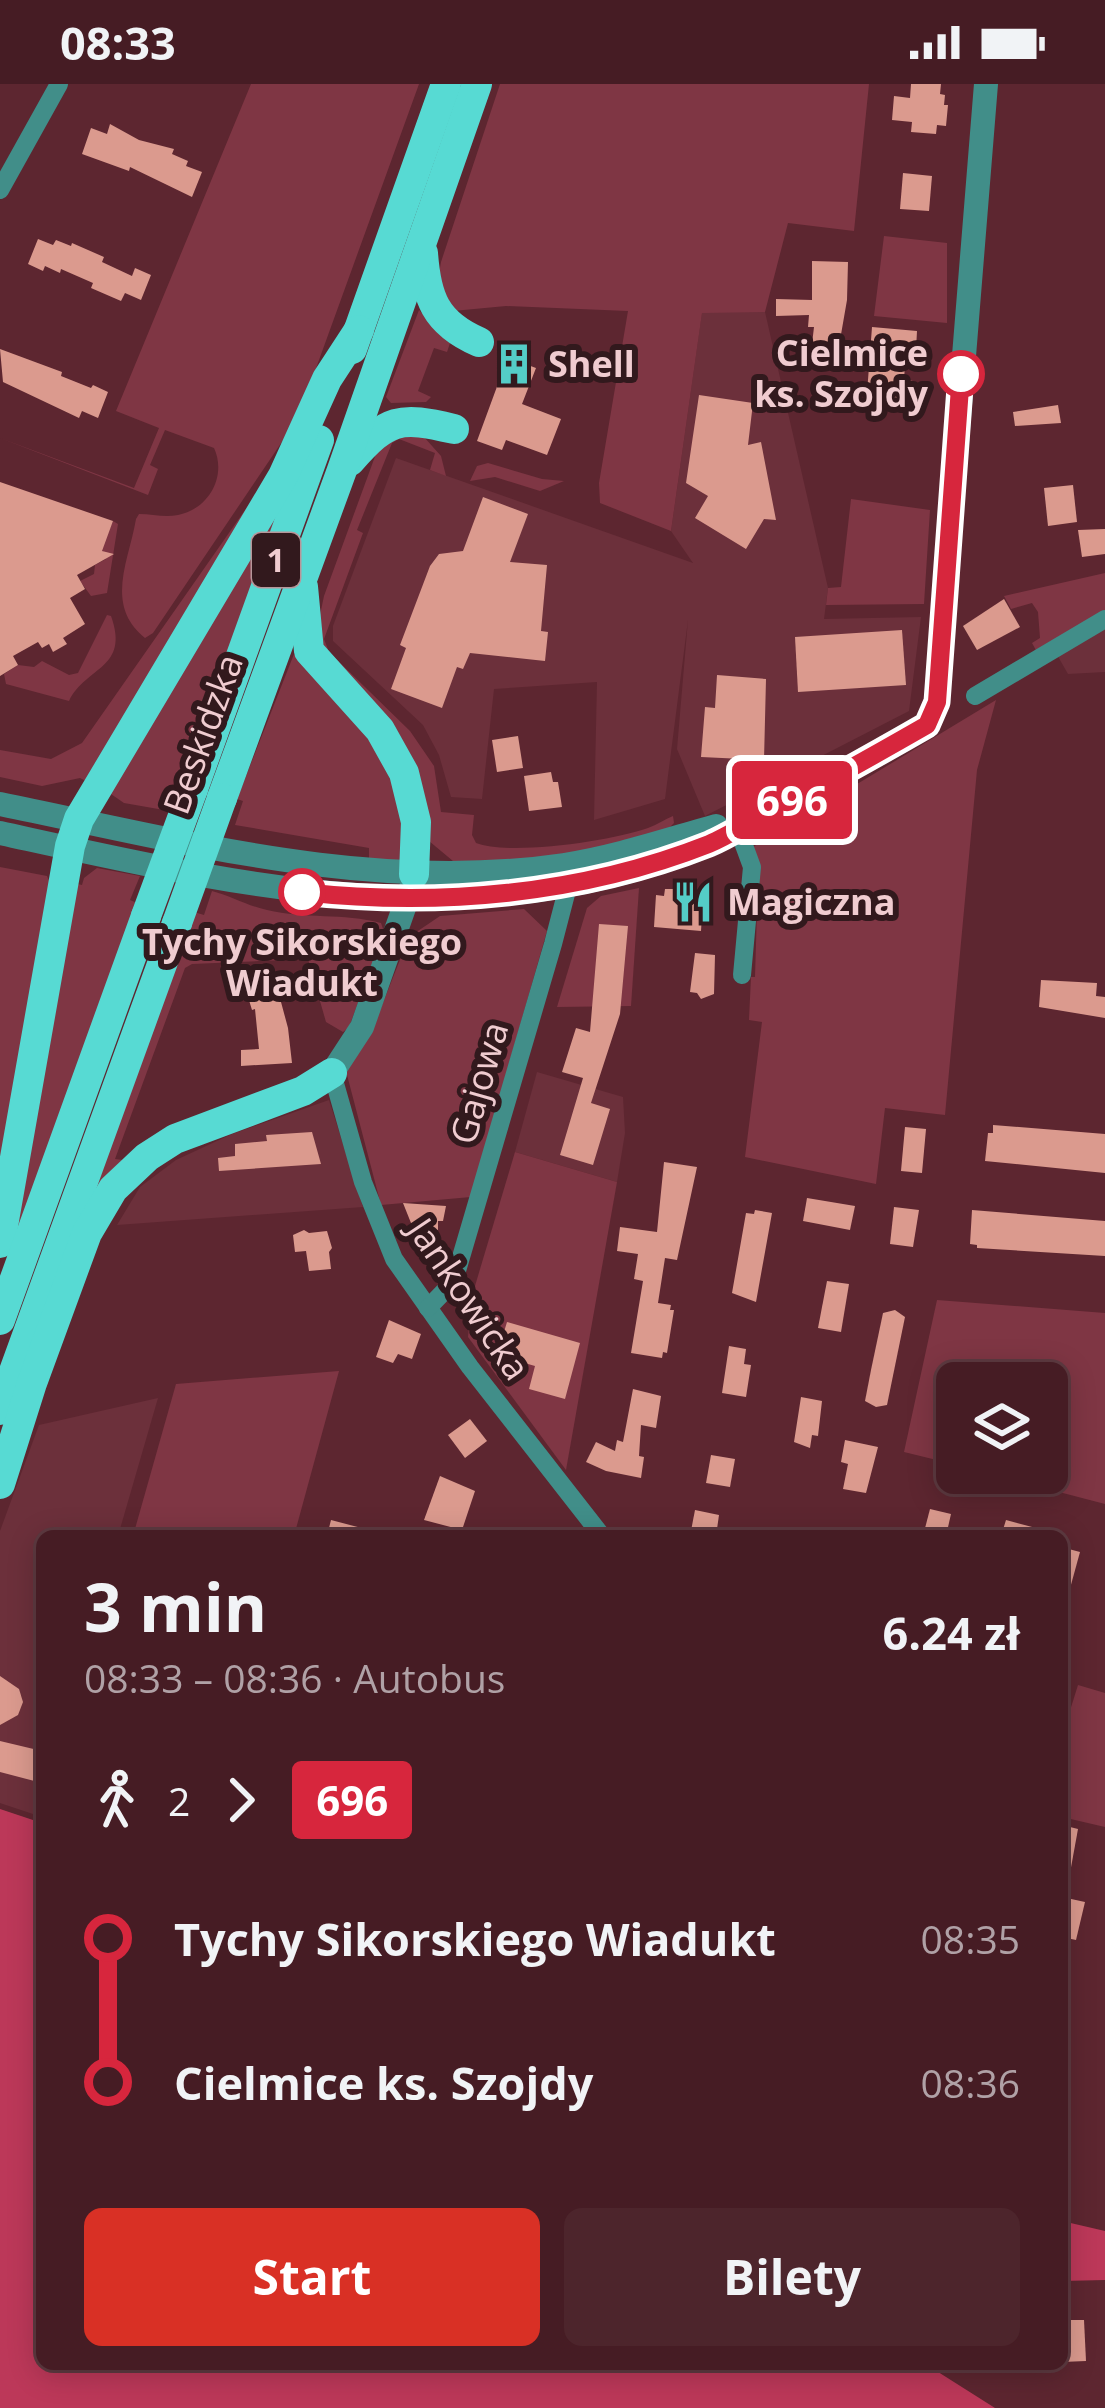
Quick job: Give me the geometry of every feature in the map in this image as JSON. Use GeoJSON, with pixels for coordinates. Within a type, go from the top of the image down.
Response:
{"type":"FeatureCollection","features":[{"type":"Feature","properties":{"kind":"main road","name":"Beskidzka"},"geometry":{"type":"LineString","coordinates":[[0,1410],[359,330],[446,84]]}},
{"type":"Feature","properties":{"kind":"main road","name":"Beskidzka"},"geometry":{"type":"LineString","coordinates":[[207,794],[342,470],[477,84]]}},
{"type":"Feature","properties":{"kind":"main road"},"geometry":{"type":"LineString","coordinates":[[423,242],[426,292],[446,319],[479,342]]}},
{"type":"Feature","properties":{"kind":"main road"},"geometry":{"type":"LineString","coordinates":[[0,1243],[75,833],[283,476],[327,380],[359,330]]}},
{"type":"Feature","properties":{"kind":"main road"},"geometry":{"type":"LineString","coordinates":[[342,470],[377,431],[392,424],[417,420],[454,429]]}},
{"type":"Feature","properties":{"kind":"main road"},"geometry":{"type":"LineString","coordinates":[[302,575],[309,651],[380,730],[404,773],[416,822],[412,887]]}},
{"type":"Feature","properties":{"kind":"main road","name":"Beskidzka"},"geometry":{"type":"LineString","coordinates":[[0,1320],[161,920]]}},
{"type":"Feature","properties":{"kind":"main road"},"geometry":{"type":"LineString","coordinates":[[0,1484],[87,1233],[113,1189],[175,1139],[303,1091],[332,1073]]}},
{"type":"Feature","properties":{"kind":"street"},"geometry":{"type":"LineString","coordinates":[[0,190],[59,84]]}},
{"type":"Feature","properties":{"kind":"street"},"geometry":{"type":"LineString","coordinates":[[0,833],[75,833],[297,863],[412,887],[475,874],[565,874],[749,823],[927,725],[937,702],[986,84]]}},
{"type":"Feature","properties":{"kind":"street"},"geometry":{"type":"LineString","coordinates":[[976,696],[1105,619]]}},
{"type":"Feature","properties":{"kind":"street"},"geometry":{"type":"LineString","coordinates":[[0,803],[75,833]]}},
{"type":"Feature","properties":{"kind":"street"},"geometry":{"type":"LineString","coordinates":[[742,975],[752,868],[749,823]]}},
{"type":"Feature","properties":{"kind":"street","name":"Gajowa"},"geometry":{"type":"LineString","coordinates":[[428,1308],[454,1280],[559,924],[565,874]]}},
{"type":"Feature","properties":{"kind":"street"},"geometry":{"type":"LineString","coordinates":[[332,1073],[358,1036],[412,887]]}},
{"type":"Feature","properties":{"kind":"street","name":"Jankowicka"},"geometry":{"type":"LineString","coordinates":[[332,1073],[384,1239],[428,1308],[597,1530]]}},
{"type":"Feature","properties":{"kind":"shaded area"},"geometry":{"type":"Polygon","coordinates":[[[251,84],[419,84],[298,418],[153,633],[145,638],[125,611],[122,597],[136,519],[139,514],[178,515],[199,506],[216,480],[214,448],[165,430],[150,465],[158,469],[148,495],[0,438],[134,488],[159,428],[116,411],[251,84]]]}},
{"type":"Feature","properties":{"kind":"shaded area"},"geometry":{"type":"Polygon","coordinates":[[[500,84],[869,84],[854,231],[788,223],[765,312],[702,313],[671,531],[600,503],[599,483],[628,311],[506,306],[453,311],[443,294],[441,262],[500,84]]]}},
{"type":"Feature","properties":{"kind":"shaded area"},"geometry":{"type":"Polygon","coordinates":[[[884,236],[947,243],[947,323],[874,316],[884,236]]]}},
{"type":"Feature","properties":{"kind":"shaded area"},"geometry":{"type":"Polygon","coordinates":[[[419,310],[450,343],[447,352],[434,348],[418,391],[431,397],[426,402],[391,403],[386,397],[419,310]]]}},
{"type":"Feature","properties":{"kind":"shaded area"},"geometry":{"type":"Polygon","coordinates":[[[702,312],[765,312],[828,588],[824,619],[921,617],[909,711],[705,816],[677,749],[688,620],[665,799],[594,820],[597,682],[494,689],[482,799],[451,797],[439,755],[423,725],[333,641],[333,626],[396,458],[693,563],[671,531],[702,312]]]}},
{"type":"Feature","properties":{"kind":"shaded area"},"geometry":{"type":"Polygon","coordinates":[[[393,432],[424,437],[441,456],[446,476],[430,470],[435,453],[399,439],[392,443],[357,530],[363,533],[324,639],[329,652],[410,731],[434,766],[441,812],[474,815],[476,843],[512,848],[586,842],[632,833],[673,816],[674,823],[661,836],[564,855],[478,863],[453,861],[429,841],[324,655],[320,615],[377,451],[393,432]]]}},
{"type":"Feature","properties":{"kind":"shaded area"},"geometry":{"type":"Polygon","coordinates":[[[287,450],[90,783],[80,778],[42,786],[0,777],[0,750],[51,759],[82,743],[287,450]]]}},
{"type":"Feature","properties":{"kind":"shaded area"},"geometry":{"type":"Polygon","coordinates":[[[488,463],[564,481],[540,491],[495,477],[470,481],[477,466],[488,463]]]}},
{"type":"Feature","properties":{"kind":"shaded area"},"geometry":{"type":"Polygon","coordinates":[[[288,484],[178,788],[173,787],[164,810],[124,803],[108,792],[288,484]]]}},
{"type":"Feature","properties":{"kind":"shaded area"},"geometry":{"type":"Polygon","coordinates":[[[851,499],[930,510],[924,604],[826,605],[828,588],[841,587],[851,499]]]}},
{"type":"Feature","properties":{"kind":"shaded area"},"geometry":{"type":"Polygon","coordinates":[[[0,501],[106,538],[113,521],[118,524],[107,593],[91,596],[80,581],[94,574],[95,565],[106,559],[103,551],[0,522],[0,501]]]}},
{"type":"Feature","properties":{"kind":"shaded area"},"geometry":{"type":"Polygon","coordinates":[[[1105,573],[1105,613],[1037,652],[1032,643],[1040,638],[1038,612],[1032,603],[1011,609],[1004,596],[1105,573]]]}},
{"type":"Feature","properties":{"kind":"shaded area"},"geometry":{"type":"Polygon","coordinates":[[[107,615],[115,633],[111,657],[69,701],[6,684],[4,674],[18,665],[34,667],[42,661],[69,675],[78,673],[107,615]]]}},
{"type":"Feature","properties":{"kind":"shaded area"},"geometry":{"type":"Polygon","coordinates":[[[1105,624],[1105,672],[1068,674],[1056,653],[1105,624]]]}},
{"type":"Feature","properties":{"kind":"shaded area"},"geometry":{"type":"Polygon","coordinates":[[[294,654],[365,726],[397,776],[406,864],[369,861],[369,848],[235,825],[243,801],[237,799],[294,654]]]}},
{"type":"Feature","properties":{"kind":"shaded area"},"geometry":{"type":"Polygon","coordinates":[[[996,700],[977,770],[945,1115],[885,1108],[876,1184],[745,1157],[762,1022],[749,1020],[758,877],[753,847],[996,700]]]}},
{"type":"Feature","properties":{"kind":"shaded area"},"geometry":{"type":"Polygon","coordinates":[[[0,867],[47,876],[50,883],[0,1185],[0,867]]]}},
{"type":"Feature","properties":{"kind":"shaded area"},"geometry":{"type":"Polygon","coordinates":[[[97,868],[140,876],[130,900],[137,903],[7,1265],[73,883],[82,885],[97,868]]]}},
{"type":"Feature","properties":{"kind":"shaded area"},"geometry":{"type":"Polygon","coordinates":[[[639,888],[631,1006],[557,1007],[587,908],[601,896],[639,888]]]}},
{"type":"Feature","properties":{"kind":"shaded area"},"geometry":{"type":"Polygon","coordinates":[[[212,891],[281,913],[381,923],[384,932],[349,1027],[343,1032],[326,1022],[308,959],[185,968],[115,1159],[123,1160],[91,1203],[194,912],[204,915],[212,891]]]}},
{"type":"Feature","properties":{"kind":"shaded area"},"geometry":{"type":"Polygon","coordinates":[[[524,909],[547,931],[471,1197],[381,1205],[346,1071],[371,1033],[409,937],[440,916],[524,909]]]}},
{"type":"Feature","properties":{"kind":"shaded area"},"geometry":{"type":"Polygon","coordinates":[[[537,1072],[623,1097],[625,1133],[617,1182],[515,1152],[537,1072]]]}},
{"type":"Feature","properties":{"kind":"shaded area"},"geometry":{"type":"Polygon","coordinates":[[[329,1100],[363,1207],[117,1225],[140,1187],[176,1160],[232,1134],[329,1100]]]}},
{"type":"Feature","properties":{"kind":"shaded area"},"geometry":{"type":"Polygon","coordinates":[[[515,1152],[617,1182],[566,1470],[468,1337],[472,1296],[515,1152]]]}},
{"type":"Feature","properties":{"kind":"shaded area"},"geometry":{"type":"Polygon","coordinates":[[[937,1300],[1105,1313],[1105,1504],[1067,1494],[1068,1362],[936,1362],[936,1460],[904,1452],[937,1300]]]}},
{"type":"Feature","properties":{"kind":"shaded area"},"geometry":{"type":"Polygon","coordinates":[[[339,1371],[296,1530],[135,1530],[176,1384],[339,1371]]]}},
{"type":"Feature","properties":{"kind":"shaded area"},"geometry":{"type":"Polygon","coordinates":[[[158,1398],[120,1530],[36,1530],[36,1815],[0,1803],[0,1531],[39,1425],[158,1398]]]}},
{"type":"Feature","properties":{"kind":"shaded area"},"geometry":{"type":"Polygon","coordinates":[[[1078,1685],[1105,1693],[1105,1827],[1068,1818],[1068,1717],[1078,1685]]]}},
{"type":"Feature","properties":{"kind":"shaded area"},"geometry":{"type":"Polygon","coordinates":[[[0,1809],[36,1821],[36,2370],[935,2370],[995,2408],[0,2408],[0,1809]]]}},
{"type":"Feature","properties":{"kind":"shaded area"},"geometry":{"type":"Polygon","coordinates":[[[1068,2222],[1105,2231],[1105,2280],[1068,2281],[1068,2222]]]}},
{"type":"Feature","properties":{"kind":"building"},"geometry":{"type":"Polygon","coordinates":[[[911,84],[941,84],[940,94],[948,105],[946,126],[937,125],[936,134],[911,132],[912,122],[892,120],[894,96],[910,98],[911,84]]]}},
{"type":"Feature","properties":{"kind":"building"},"geometry":{"type":"Polygon","coordinates":[[[110,124],[139,140],[174,149],[172,154],[188,161],[186,166],[202,172],[192,197],[130,167],[129,171],[82,154],[91,128],[107,134],[110,124]]]}},
{"type":"Feature","properties":{"kind":"building"},"geometry":{"type":"Polygon","coordinates":[[[903,173],[932,176],[929,211],[900,209],[903,173]]]}},
{"type":"Feature","properties":{"kind":"building"},"geometry":{"type":"Polygon","coordinates":[[[38,239],[53,245],[56,240],[72,243],[132,276],[135,268],[151,275],[141,300],[125,293],[121,301],[61,269],[60,273],[45,266],[43,271],[28,264],[38,239]]]}},
{"type":"Feature","properties":{"kind":"building"},"geometry":{"type":"Polygon","coordinates":[[[812,261],[848,262],[839,346],[812,344],[814,327],[808,327],[809,315],[776,316],[776,299],[812,300],[812,261]]]}},
{"type":"Feature","properties":{"kind":"building"},"geometry":{"type":"Polygon","coordinates":[[[872,327],[917,331],[916,350],[906,350],[904,380],[913,381],[912,401],[867,393],[872,327]]]}},
{"type":"Feature","properties":{"kind":"building"},"geometry":{"type":"Polygon","coordinates":[[[0,349],[108,392],[98,418],[82,411],[79,418],[3,382],[0,349]]]}},
{"type":"Feature","properties":{"kind":"building"},"geometry":{"type":"Polygon","coordinates":[[[506,350],[519,355],[517,361],[536,368],[522,404],[561,419],[547,455],[506,440],[502,450],[477,441],[506,350]]]}},
{"type":"Feature","properties":{"kind":"building"},"geometry":{"type":"Polygon","coordinates":[[[699,395],[753,403],[748,445],[761,442],[776,520],[764,519],[746,549],[695,518],[708,496],[686,483],[699,395]]]}},
{"type":"Feature","properties":{"kind":"building"},"geometry":{"type":"Polygon","coordinates":[[[1058,405],[1061,423],[1015,426],[1013,412],[1058,405]]]}},
{"type":"Feature","properties":{"kind":"building"},"geometry":{"type":"Polygon","coordinates":[[[0,482],[113,521],[102,551],[114,554],[77,575],[85,589],[70,598],[85,624],[63,638],[67,644],[53,652],[49,644],[42,648],[38,642],[13,656],[18,665],[0,676],[0,482]]]}},
{"type":"Feature","properties":{"kind":"building"},"geometry":{"type":"Polygon","coordinates":[[[1073,485],[1077,522],[1048,526],[1044,488],[1073,485]]]}},
{"type":"Feature","properties":{"kind":"building"},"geometry":{"type":"Polygon","coordinates":[[[483,497],[528,514],[510,562],[547,565],[541,631],[548,632],[545,661],[470,653],[463,669],[457,667],[442,708],[391,689],[406,648],[400,645],[430,566],[439,554],[463,551],[483,497]]]}},
{"type":"Feature","properties":{"kind":"building"},"geometry":{"type":"Polygon","coordinates":[[[1105,529],[1105,554],[1082,557],[1078,530],[1105,529]]]}},
{"type":"Feature","properties":{"kind":"building"},"geometry":{"type":"Polygon","coordinates":[[[1004,599],[1020,627],[977,650],[963,626],[1004,599]]]}},
{"type":"Feature","properties":{"kind":"building"},"geometry":{"type":"Polygon","coordinates":[[[902,630],[906,685],[798,692],[795,637],[902,630]]]}},
{"type":"Feature","properties":{"kind":"building"},"geometry":{"type":"Polygon","coordinates":[[[717,675],[766,679],[764,760],[701,757],[705,707],[715,708],[717,675]]]}},
{"type":"Feature","properties":{"kind":"building"},"geometry":{"type":"Polygon","coordinates":[[[518,736],[523,768],[497,772],[492,740],[518,736]]]}},
{"type":"Feature","properties":{"kind":"building"},"geometry":{"type":"Polygon","coordinates":[[[551,772],[553,782],[558,782],[562,807],[529,811],[524,776],[551,772]]]}},
{"type":"Feature","properties":{"kind":"building"},"geometry":{"type":"Polygon","coordinates":[[[665,889],[688,889],[688,898],[703,898],[701,931],[654,927],[656,895],[664,896],[665,889]]]}},
{"type":"Feature","properties":{"kind":"building"},"geometry":{"type":"Polygon","coordinates":[[[599,924],[628,926],[620,1014],[591,1103],[610,1109],[593,1165],[560,1155],[583,1078],[562,1072],[576,1028],[590,1032],[599,924]]]}},
{"type":"Feature","properties":{"kind":"building"},"geometry":{"type":"Polygon","coordinates":[[[695,953],[715,955],[714,994],[701,999],[690,992],[695,953]]]}},
{"type":"Feature","properties":{"kind":"building"},"geometry":{"type":"Polygon","coordinates":[[[274,976],[292,1063],[241,1066],[241,1050],[259,1049],[255,1009],[244,984],[274,976]]]}},
{"type":"Feature","properties":{"kind":"building"},"geometry":{"type":"Polygon","coordinates":[[[1041,980],[1097,983],[1096,996],[1105,997],[1105,1018],[1039,1007],[1041,980]]]}},
{"type":"Feature","properties":{"kind":"building"},"geometry":{"type":"Polygon","coordinates":[[[993,1125],[1105,1134],[1105,1173],[985,1161],[993,1125]]]}},
{"type":"Feature","properties":{"kind":"building"},"geometry":{"type":"Polygon","coordinates":[[[905,1127],[926,1129],[922,1173],[901,1171],[905,1127]]]}},
{"type":"Feature","properties":{"kind":"building"},"geometry":{"type":"Polygon","coordinates":[[[312,1132],[321,1164],[219,1171],[218,1158],[235,1156],[235,1144],[267,1141],[266,1135],[312,1132]]]}},
{"type":"Feature","properties":{"kind":"building"},"geometry":{"type":"Polygon","coordinates":[[[664,1162],[697,1167],[677,1260],[665,1258],[658,1303],[674,1310],[667,1353],[662,1358],[631,1353],[643,1281],[634,1279],[638,1254],[617,1251],[620,1227],[657,1232],[664,1162]]]}},
{"type":"Feature","properties":{"kind":"building"},"geometry":{"type":"Polygon","coordinates":[[[807,1198],[855,1206],[850,1230],[803,1221],[807,1198]]]}},
{"type":"Feature","properties":{"kind":"building"},"geometry":{"type":"Polygon","coordinates":[[[403,1203],[446,1206],[438,1230],[413,1228],[403,1203]]]}},
{"type":"Feature","properties":{"kind":"building"},"geometry":{"type":"Polygon","coordinates":[[[894,1207],[919,1210],[913,1247],[890,1244],[894,1207]]]}},
{"type":"Feature","properties":{"kind":"building"},"geometry":{"type":"Polygon","coordinates":[[[972,1210],[1105,1221],[1105,1256],[977,1248],[970,1244],[972,1210]]]}},
{"type":"Feature","properties":{"kind":"building"},"geometry":{"type":"Polygon","coordinates":[[[746,1213],[772,1213],[756,1302],[732,1293],[746,1213]]]}},
{"type":"Feature","properties":{"kind":"building"},"geometry":{"type":"Polygon","coordinates":[[[304,1230],[327,1231],[331,1269],[309,1271],[306,1251],[295,1252],[293,1235],[304,1230]]]}},
{"type":"Feature","properties":{"kind":"building"},"geometry":{"type":"Polygon","coordinates":[[[827,1281],[849,1284],[841,1332],[818,1328],[827,1281]]]}},
{"type":"Feature","properties":{"kind":"building"},"geometry":{"type":"Polygon","coordinates":[[[895,1310],[905,1317],[887,1405],[876,1407],[865,1401],[871,1370],[883,1313],[895,1310]]]}},
{"type":"Feature","properties":{"kind":"building"},"geometry":{"type":"Polygon","coordinates":[[[389,1320],[421,1334],[412,1359],[398,1354],[393,1363],[376,1357],[389,1320]]]}},
{"type":"Feature","properties":{"kind":"building"},"geometry":{"type":"Polygon","coordinates":[[[507,1322],[580,1343],[565,1399],[529,1389],[535,1366],[497,1355],[507,1322]]]}},
{"type":"Feature","properties":{"kind":"building"},"geometry":{"type":"Polygon","coordinates":[[[729,1346],[746,1349],[744,1364],[751,1365],[746,1397],[722,1393],[729,1346]]]}},
{"type":"Feature","properties":{"kind":"building"},"geometry":{"type":"Polygon","coordinates":[[[633,1389],[661,1396],[656,1428],[641,1425],[641,1478],[586,1462],[596,1442],[615,1451],[617,1440],[623,1442],[633,1389]]]}},
{"type":"Feature","properties":{"kind":"building"},"geometry":{"type":"Polygon","coordinates":[[[801,1397],[822,1401],[818,1436],[812,1435],[810,1448],[794,1442],[801,1397]]]}},
{"type":"Feature","properties":{"kind":"building"},"geometry":{"type":"Polygon","coordinates":[[[470,1419],[487,1441],[465,1458],[448,1435],[470,1419]]]}},
{"type":"Feature","properties":{"kind":"building"},"geometry":{"type":"Polygon","coordinates":[[[845,1440],[878,1447],[866,1493],[843,1489],[848,1464],[841,1462],[845,1440]]]}},
{"type":"Feature","properties":{"kind":"building"},"geometry":{"type":"Polygon","coordinates":[[[711,1455],[735,1459],[730,1487],[706,1483],[711,1455]]]}},
{"type":"Feature","properties":{"kind":"building"},"geometry":{"type":"Polygon","coordinates":[[[440,1476],[475,1491],[462,1530],[424,1520],[440,1476]]]}},
{"type":"Feature","properties":{"kind":"building"},"geometry":{"type":"Polygon","coordinates":[[[930,1509],[951,1514],[947,1530],[925,1530],[930,1509]]]}},
{"type":"Feature","properties":{"kind":"building"},"geometry":{"type":"Polygon","coordinates":[[[695,1510],[719,1515],[717,1530],[691,1530],[695,1510]]]}},
{"type":"Feature","properties":{"kind":"building"},"geometry":{"type":"Polygon","coordinates":[[[331,1520],[369,1530],[328,1530],[331,1520]]]}},
{"type":"Feature","properties":{"kind":"building"},"geometry":{"type":"Polygon","coordinates":[[[1006,1520],[1043,1530],[1003,1530],[1006,1520]]]}},
{"type":"Feature","properties":{"kind":"building"},"geometry":{"type":"Polygon","coordinates":[[[1068,1549],[1080,1552],[1068,1596],[1068,1549]]]}},
{"type":"Feature","properties":{"kind":"building"},"geometry":{"type":"Polygon","coordinates":[[[0,1676],[19,1689],[23,1702],[18,1715],[0,1725],[0,1676]]]}},
{"type":"Feature","properties":{"kind":"building"},"geometry":{"type":"Polygon","coordinates":[[[0,1741],[36,1750],[36,1781],[0,1772],[0,1741]]]}},
{"type":"Feature","properties":{"kind":"building"},"geometry":{"type":"Polygon","coordinates":[[[1068,1826],[1078,1829],[1068,1884],[1068,1826]]]}},
{"type":"Feature","properties":{"kind":"building"},"geometry":{"type":"Polygon","coordinates":[[[1068,1898],[1085,1902],[1076,1940],[1068,1938],[1068,1898]]]}},
{"type":"Feature","properties":{"kind":"building"},"geometry":{"type":"Polygon","coordinates":[[[1068,2320],[1084,2320],[1086,2361],[1068,2362],[1068,2320]]]}},
{"type":"Feature","properties":{"kind":"bus line","name":"696"},"geometry":{"type":"LineString","coordinates":[[302,892],[409,900],[477,897],[586,880],[663,860],[721,839],[927,725],[937,702],[961,374]]}},
{"type":"Feature","properties":{"kind":"place","name":"Shell"},"geometry":{"type":"Point","coordinates":[514,364]}},
{"type":"Feature","properties":{"kind":"place","name":"Cielmice ks. Szojdy"},"geometry":{"type":"Point","coordinates":[961,374]}},
{"type":"Feature","properties":{"kind":"place","name":"Tychy Sikorskiego Wiadukt"},"geometry":{"type":"Point","coordinates":[302,892]}},
{"type":"Feature","properties":{"kind":"place","name":"Magiczna"},"geometry":{"type":"Point","coordinates":[693,902]}}]}
